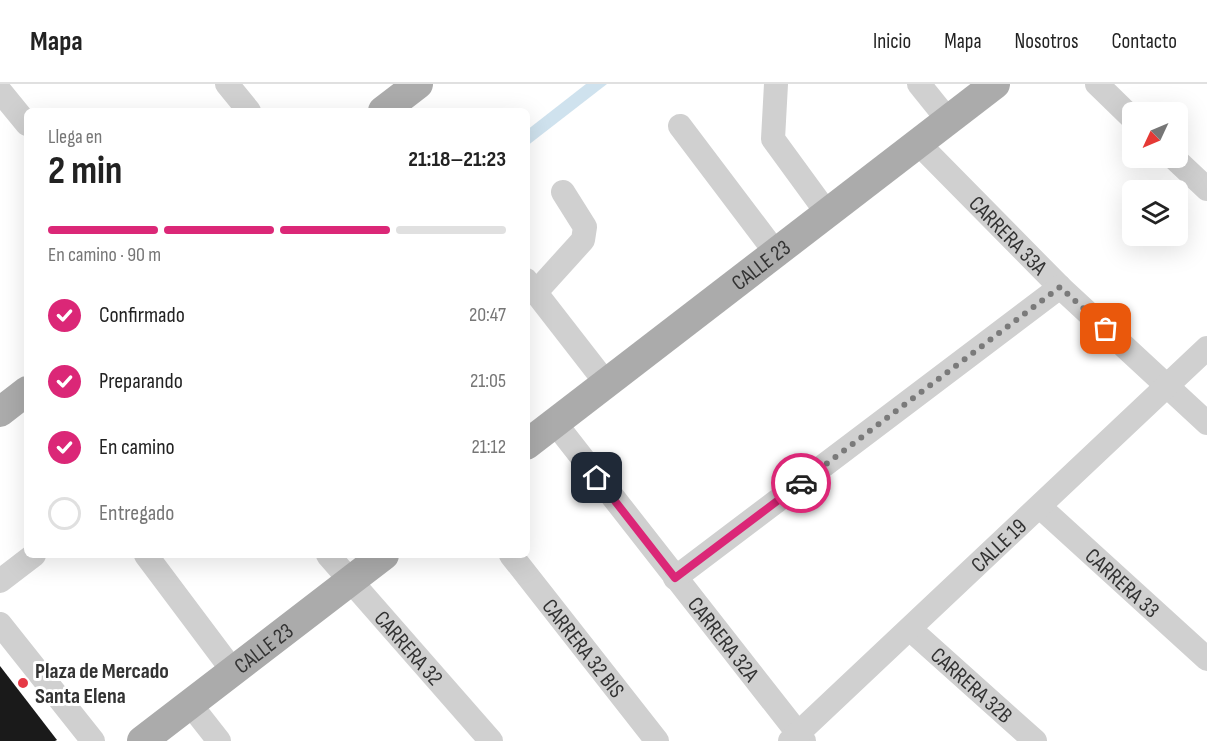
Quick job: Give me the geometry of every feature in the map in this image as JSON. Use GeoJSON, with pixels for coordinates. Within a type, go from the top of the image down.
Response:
{"type":"FeatureCollection","features":[{"type":"Feature","properties":{"kind":"main road"},"geometry":{"type":"LineString","coordinates":[[388,108],[418,84]]}},
{"type":"Feature","properties":{"kind":"main road","name":"CALLE 23"},"geometry":{"type":"LineString","coordinates":[[530,442],[995,84]]}},
{"type":"Feature","properties":{"kind":"main road","name":"CALLE 23"},"geometry":{"type":"LineString","coordinates":[[142,741],[380,558]]}},
{"type":"Feature","properties":{"kind":"street"},"geometry":{"type":"LineString","coordinates":[[227,84],[247,108]]}},
{"type":"Feature","properties":{"kind":"street"},"geometry":{"type":"LineString","coordinates":[[776,84],[773,139],[827,213]]}},
{"type":"Feature","properties":{"kind":"street"},"geometry":{"type":"LineString","coordinates":[[919,84],[948,120]]}},
{"type":"Feature","properties":{"kind":"street"},"geometry":{"type":"LineString","coordinates":[[1097,84],[1122,108]]}},
{"type":"Feature","properties":{"kind":"street"},"geometry":{"type":"LineString","coordinates":[[0,91],[24,120]]}},
{"type":"Feature","properties":{"kind":"street"},"geometry":{"type":"LineString","coordinates":[[680,126],[776,253]]}},
{"type":"Feature","properties":{"kind":"street","name":"CARRERA 33A"},"geometry":{"type":"LineString","coordinates":[[918,143],[1060,287],[1207,423]]}},
{"type":"Feature","properties":{"kind":"street"},"geometry":{"type":"LineString","coordinates":[[1185,168],[1207,189]]}},
{"type":"Feature","properties":{"kind":"street"},"geometry":{"type":"LineString","coordinates":[[563,192],[585,227],[583,240],[531,286],[606,383]]}},
{"type":"Feature","properties":{"kind":"street"},"geometry":{"type":"LineString","coordinates":[[675,578],[1060,287]]}},
{"type":"Feature","properties":{"kind":"street","name":"CALLE 19"},"geometry":{"type":"LineString","coordinates":[[797,739],[1207,348]]}},
{"type":"Feature","properties":{"kind":"street","name":"CARRERA 32A"},"geometry":{"type":"LineString","coordinates":[[555,423],[797,739]]}},
{"type":"Feature","properties":{"kind":"street","name":"CARRERA 33"},"geometry":{"type":"LineString","coordinates":[[1040,507],[1207,660]]}},
{"type":"Feature","properties":{"kind":"street"},"geometry":{"type":"LineString","coordinates":[[0,581],[30,558]]}},
{"type":"Feature","properties":{"kind":"street"},"geometry":{"type":"LineString","coordinates":[[148,558],[233,671]]}},
{"type":"Feature","properties":{"kind":"street","name":"CARRERA 32"},"geometry":{"type":"LineString","coordinates":[[331,558],[491,741]]}},
{"type":"Feature","properties":{"kind":"street","name":"CARRERA 32 BIS"},"geometry":{"type":"LineString","coordinates":[[513,558],[657,741]]}},
{"type":"Feature","properties":{"kind":"street"},"geometry":{"type":"LineString","coordinates":[[0,624],[93,741]]}},
{"type":"Feature","properties":{"kind":"street","name":"CARRERA 32B"},"geometry":{"type":"LineString","coordinates":[[911,630],[1035,741]]}},
{"type":"Feature","properties":{"kind":"street"},"geometry":{"type":"LineString","coordinates":[[190,704],[219,741]]}},
{"type":"Feature","properties":{"kind":"water"},"geometry":{"type":"Polygon","coordinates":[[[586,84],[607,84],[530,144],[530,128],[586,84]]]}},
{"type":"Feature","properties":{"kind":"building"},"geometry":{"type":"Polygon","coordinates":[[[0,666],[57,740],[0,741],[0,666]]]}},
{"type":"Feature","properties":{"kind":"way so far"},"geometry":{"type":"LineString","coordinates":[[801,483],[1060,287],[1106,329]]}},
{"type":"Feature","properties":{"kind":"place","name":"Plaza de Mercado Santa Elena"},"geometry":{"type":"Point","coordinates":[23,683]}},
{"type":"Feature","properties":{"kind":"route"},"geometry":{"type":"LineString","coordinates":[[597,478],[675,578],[801,483]]}}]}
